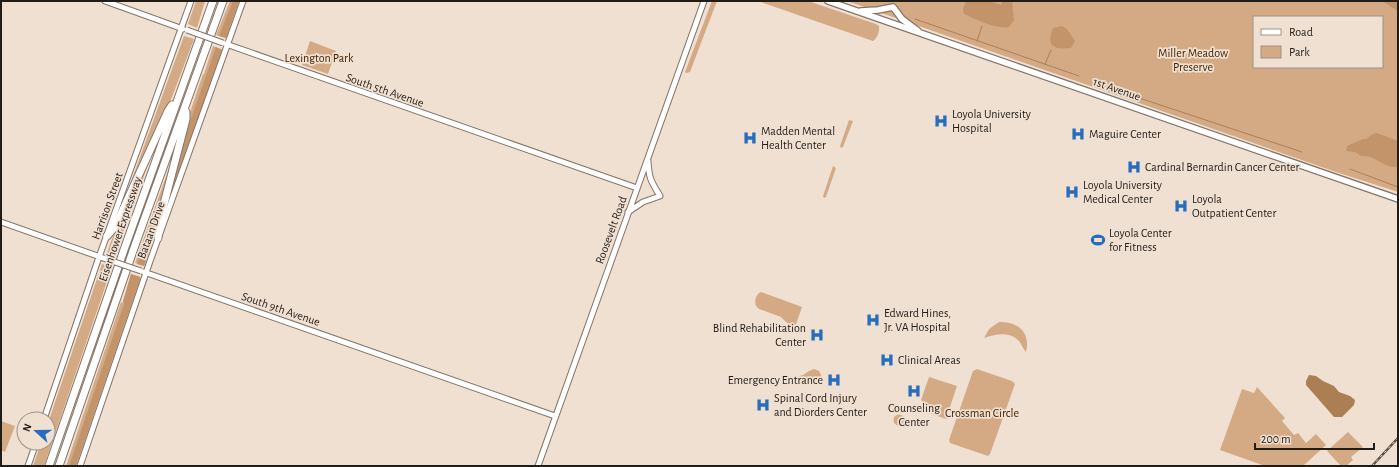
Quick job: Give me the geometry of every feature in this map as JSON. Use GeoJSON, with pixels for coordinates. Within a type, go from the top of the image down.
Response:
{"type":"FeatureCollection","features":[{"type":"Feature","properties":{"kind":"highway","name":"Eisenhower Expressway"},"geometry":{"type":"LineString","coordinates":[[49,466],[213,1]]}},
{"type":"Feature","properties":{"kind":"highway","name":"Eisenhower Expressway"},"geometry":{"type":"LineString","coordinates":[[59,466],[134,248],[223,1]]}},
{"type":"Feature","properties":{"kind":"highway"},"geometry":{"type":"LineString","coordinates":[[219,10],[228,1]]}},
{"type":"Feature","properties":{"kind":"highway"},"geometry":{"type":"LineString","coordinates":[[107,236],[113,229],[120,216],[168,111],[179,95]]}},
{"type":"Feature","properties":{"kind":"highway"},"geometry":{"type":"LineString","coordinates":[[158,238],[158,227],[186,119],[186,104]]}},
{"type":"Feature","properties":{"kind":"main road","name":"1st Avenue"},"geometry":{"type":"LineString","coordinates":[[828,1],[1398,199]]}},
{"type":"Feature","properties":{"kind":"main road"},"geometry":{"type":"LineString","coordinates":[[857,11],[878,10],[893,6],[902,18],[921,33]]}},
{"type":"Feature","properties":{"kind":"street","name":"South 5th Avenue"},"geometry":{"type":"LineString","coordinates":[[105,1],[637,188]]}},
{"type":"Feature","properties":{"kind":"street","name":"Harrison Street"},"geometry":{"type":"LineString","coordinates":[[47,411],[99,257],[191,1]]}},
{"type":"Feature","properties":{"kind":"street","name":"Bataan Drive"},"geometry":{"type":"LineString","coordinates":[[80,466],[144,272],[158,238],[225,44],[243,1]]}},
{"type":"Feature","properties":{"kind":"street","name":"Roosevelt Road"},"geometry":{"type":"LineString","coordinates":[[538,466],[704,1]]}},
{"type":"Feature","properties":{"kind":"street"},"geometry":{"type":"LineString","coordinates":[[628,212],[643,202],[660,196],[652,184],[649,176],[647,158]]}},
{"type":"Feature","properties":{"kind":"street","name":"South 9th Avenue"},"geometry":{"type":"LineString","coordinates":[[1,222],[555,416]]}},
{"type":"Feature","properties":{"kind":"street"},"geometry":{"type":"LineString","coordinates":[[28,466],[33,451]]}},
{"type":"Feature","properties":{"kind":"green space"},"geometry":{"type":"Polygon","coordinates":[[[196,1],[205,1],[197,28],[188,24],[196,1]]]}},
{"type":"Feature","properties":{"kind":"green space"},"geometry":{"type":"Polygon","coordinates":[[[230,1],[239,1],[226,38],[216,35],[230,1]]]}},
{"type":"Feature","properties":{"kind":"green space"},"geometry":{"type":"Polygon","coordinates":[[[712,1],[717,1],[690,72],[686,73],[685,72],[712,1]]]}},
{"type":"Feature","properties":{"kind":"green space"},"geometry":{"type":"Polygon","coordinates":[[[758,1],[808,1],[876,24],[879,26],[879,32],[876,39],[873,41],[758,1]]]}},
{"type":"Feature","properties":{"kind":"green space","name":"Miller Meadow Preserve"},"geometry":{"type":"Polygon","coordinates":[[[847,1],[1398,1],[1398,192],[1336,172],[847,1]]]}},
{"type":"Feature","properties":{"kind":"green space"},"geometry":{"type":"Polygon","coordinates":[[[184,36],[194,39],[172,97],[120,212],[184,36]]]}},
{"type":"Feature","properties":{"kind":"green space","name":"Lexington Park"},"geometry":{"type":"Polygon","coordinates":[[[310,41],[336,51],[328,74],[302,65],[310,41]]]}},
{"type":"Feature","properties":{"kind":"green space"},"geometry":{"type":"Polygon","coordinates":[[[213,46],[222,50],[159,227],[190,112],[213,46]]]}},
{"type":"Feature","properties":{"kind":"green space"},"geometry":{"type":"Polygon","coordinates":[[[849,120],[853,121],[843,147],[841,148],[840,146],[849,120]]]}},
{"type":"Feature","properties":{"kind":"green space"},"geometry":{"type":"Polygon","coordinates":[[[151,156],[126,223],[116,257],[107,253],[114,233],[151,156]]]}},
{"type":"Feature","properties":{"kind":"green space"},"geometry":{"type":"Polygon","coordinates":[[[173,157],[154,226],[150,250],[144,266],[135,263],[173,157]]]}},
{"type":"Feature","properties":{"kind":"green space"},"geometry":{"type":"Polygon","coordinates":[[[833,166],[836,168],[826,197],[824,198],[823,196],[833,166]]]}},
{"type":"Feature","properties":{"kind":"green space"},"geometry":{"type":"Polygon","coordinates":[[[102,264],[112,267],[56,431],[56,411],[52,411],[102,264]]]}},
{"type":"Feature","properties":{"kind":"green space"},"geometry":{"type":"Polygon","coordinates":[[[131,274],[140,277],[140,279],[76,466],[66,466],[121,302],[123,303],[131,274]]]}},
{"type":"Feature","properties":{"kind":"green space"},"geometry":{"type":"Polygon","coordinates":[[[761,292],[802,307],[795,327],[792,328],[781,317],[759,309],[756,306],[756,298],[761,292]]]}},
{"type":"Feature","properties":{"kind":"green space"},"geometry":{"type":"Polygon","coordinates":[[[999,322],[1012,324],[1022,330],[1027,339],[1026,352],[1019,341],[1011,336],[1002,334],[984,338],[989,329],[999,322]]]}},
{"type":"Feature","properties":{"kind":"green space"},"geometry":{"type":"Polygon","coordinates":[[[814,369],[819,371],[821,377],[821,381],[816,385],[811,385],[790,378],[803,375],[814,369]]]}},
{"type":"Feature","properties":{"kind":"green space","name":"Crossman Circle"},"geometry":{"type":"Polygon","coordinates":[[[977,369],[1012,381],[1015,384],[988,456],[950,443],[949,440],[973,371],[977,369]]]}},
{"type":"Feature","properties":{"kind":"green space"},"geometry":{"type":"Polygon","coordinates":[[[929,377],[957,386],[946,419],[926,412],[924,403],[921,400],[929,377]]]}},
{"type":"Feature","properties":{"kind":"green space"},"geometry":{"type":"Polygon","coordinates":[[[1257,387],[1285,418],[1282,421],[1294,435],[1298,433],[1306,443],[1316,434],[1326,445],[1303,466],[1265,466],[1220,450],[1242,389],[1254,393],[1257,387]]]}},
{"type":"Feature","properties":{"kind":"green space"},"geometry":{"type":"Polygon","coordinates":[[[899,414],[903,416],[905,420],[903,424],[899,426],[895,424],[893,420],[895,416],[899,414]]]}},
{"type":"Feature","properties":{"kind":"green space"},"geometry":{"type":"Polygon","coordinates":[[[1,421],[15,426],[5,452],[1,450],[1,421]]]}},
{"type":"Feature","properties":{"kind":"green space"},"geometry":{"type":"Polygon","coordinates":[[[1348,432],[1363,447],[1351,457],[1353,460],[1346,466],[1341,466],[1327,451],[1348,432]]]}},
{"type":"Feature","properties":{"kind":"green space"},"geometry":{"type":"Polygon","coordinates":[[[38,451],[49,451],[44,466],[33,466],[38,451]]]}},
{"type":"Feature","properties":{"kind":"shaded area"},"geometry":{"type":"Polygon","coordinates":[[[233,1],[239,1],[226,38],[219,36],[233,1]]]}},
{"type":"Feature","properties":{"kind":"shaded area"},"geometry":{"type":"Polygon","coordinates":[[[966,1],[990,1],[1001,5],[1003,1],[1012,1],[1014,20],[1009,27],[1004,28],[980,21],[964,14],[963,9],[966,1]]]}},
{"type":"Feature","properties":{"kind":"shaded area"},"geometry":{"type":"Polygon","coordinates":[[[1382,1],[1398,1],[1398,11],[1382,1]]]}},
{"type":"Feature","properties":{"kind":"shaded area"},"geometry":{"type":"Polygon","coordinates":[[[1062,26],[1067,29],[1075,41],[1071,48],[1056,47],[1051,43],[1050,39],[1053,28],[1062,26]]]}},
{"type":"Feature","properties":{"kind":"shaded area"},"geometry":{"type":"Polygon","coordinates":[[[216,47],[222,50],[171,193],[170,191],[190,122],[216,47]]]}},
{"type":"Feature","properties":{"kind":"shaded area"},"geometry":{"type":"Polygon","coordinates":[[[1377,133],[1398,141],[1398,167],[1388,166],[1370,157],[1361,156],[1355,152],[1346,151],[1347,146],[1377,133]]]}},
{"type":"Feature","properties":{"kind":"shaded area"},"geometry":{"type":"Polygon","coordinates":[[[161,201],[145,264],[144,266],[137,264],[159,202],[161,201]]]}},
{"type":"Feature","properties":{"kind":"shaded area"},"geometry":{"type":"Polygon","coordinates":[[[131,274],[140,277],[140,279],[76,466],[69,466],[124,304],[123,301],[131,274]]]}},
{"type":"Feature","properties":{"kind":"shaded area"},"geometry":{"type":"Polygon","coordinates":[[[1309,375],[1316,376],[1334,386],[1339,392],[1350,396],[1355,400],[1354,405],[1342,417],[1334,417],[1306,385],[1309,375]]]}},
{"type":"Feature","properties":{"kind":"waterway"},"geometry":{"type":"LineString","coordinates":[[915,19],[1079,76]]}},
{"type":"Feature","properties":{"kind":"waterway"},"geometry":{"type":"LineString","coordinates":[[977,41],[982,26]]}},
{"type":"Feature","properties":{"kind":"waterway"},"geometry":{"type":"LineString","coordinates":[[1045,64],[1051,50]]}},
{"type":"Feature","properties":{"kind":"waterway"},"geometry":{"type":"LineString","coordinates":[[1100,85],[1302,152]]}},
{"type":"Feature","properties":{"kind":"waterway"},"geometry":{"type":"LineString","coordinates":[[1350,169],[1398,187]]}},
{"type":"Feature","properties":{"kind":"railway"},"geometry":{"type":"LineString","coordinates":[[1372,466],[1398,438]]}},
{"type":"Feature","properties":{"kind":"place","name":"Loyola University Hospital"},"geometry":{"type":"Point","coordinates":[941,121]}},
{"type":"Feature","properties":{"kind":"place","name":"Maguire Center"},"geometry":{"type":"Point","coordinates":[1078,134]}},
{"type":"Feature","properties":{"kind":"place","name":"Madden Mental Health Center"},"geometry":{"type":"Point","coordinates":[750,138]}},
{"type":"Feature","properties":{"kind":"place","name":"Cardinal Bernardin Cancer Center"},"geometry":{"type":"Point","coordinates":[1134,167]}},
{"type":"Feature","properties":{"kind":"place","name":"Loyola University Medical Center"},"geometry":{"type":"Point","coordinates":[1072,192]}},
{"type":"Feature","properties":{"kind":"place","name":"Loyola Outpatient Center"},"geometry":{"type":"Point","coordinates":[1181,206]}},
{"type":"Feature","properties":{"kind":"place","name":"Loyola Center for Fitness"},"geometry":{"type":"Point","coordinates":[1098,240]}},
{"type":"Feature","properties":{"kind":"place","name":"Edward Hines, Jr. VA Hospital"},"geometry":{"type":"Point","coordinates":[873,320]}},
{"type":"Feature","properties":{"kind":"place","name":"Blind Rehabilitation Center"},"geometry":{"type":"Point","coordinates":[817,335]}},
{"type":"Feature","properties":{"kind":"place","name":"Clinical Areas"},"geometry":{"type":"Point","coordinates":[887,360]}},
{"type":"Feature","properties":{"kind":"place","name":"Emergency Entrance"},"geometry":{"type":"Point","coordinates":[834,380]}},
{"type":"Feature","properties":{"kind":"place","name":"Counseling Center"},"geometry":{"type":"Point","coordinates":[914,391]}},
{"type":"Feature","properties":{"kind":"place","name":"Spinal Cord Injury and Diorders Center"},"geometry":{"type":"Point","coordinates":[763,405]}}]}
